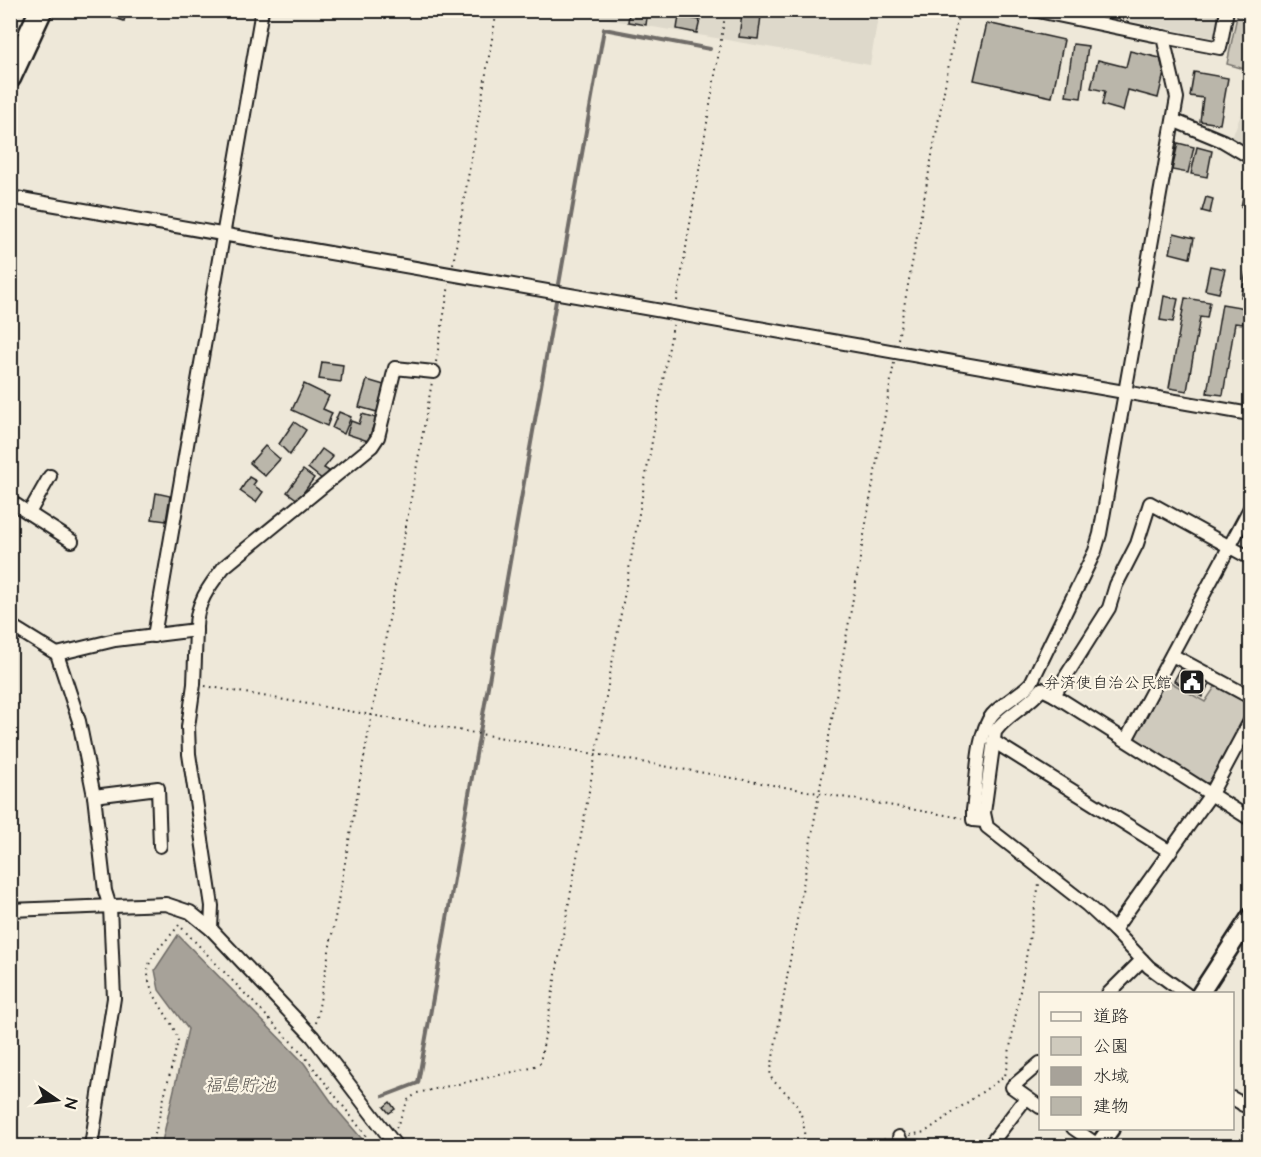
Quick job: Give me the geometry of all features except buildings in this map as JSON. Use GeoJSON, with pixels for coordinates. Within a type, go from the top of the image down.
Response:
{"type":"FeatureCollection","features":[{"type":"Feature","properties":{"kind":"highway"},"geometry":{"type":"LineString","coordinates":[[10,77],[41,10]]}},
{"type":"Feature","properties":{"kind":"street"},"geometry":{"type":"LineString","coordinates":[[154,636],[262,10]]}},
{"type":"Feature","properties":{"kind":"street"},"geometry":{"type":"LineString","coordinates":[[1033,10],[1057,13],[1220,48],[1227,10]]}},
{"type":"Feature","properties":{"kind":"street"},"geometry":{"type":"LineString","coordinates":[[978,821],[983,729],[992,714],[1021,694],[1031,683],[1095,551],[1127,392],[1175,121],[1177,98],[1163,37]]}},
{"type":"Feature","properties":{"kind":"street"},"geometry":{"type":"LineString","coordinates":[[1175,121],[1222,141],[1251,157]]}},
{"type":"Feature","properties":{"kind":"street"},"geometry":{"type":"LineString","coordinates":[[10,197],[1251,414]]}},
{"type":"Feature","properties":{"kind":"street"},"geometry":{"type":"LineString","coordinates":[[211,929],[212,906],[189,754],[188,727],[194,684],[195,617],[206,590],[224,567],[366,454],[378,437],[395,368],[434,372]]}},
{"type":"Feature","properties":{"kind":"street"},"geometry":{"type":"LineString","coordinates":[[29,513],[50,476]]}},
{"type":"Feature","properties":{"kind":"street"},"geometry":{"type":"LineString","coordinates":[[10,501],[72,541]]}},
{"type":"Feature","properties":{"kind":"street"},"geometry":{"type":"LineString","coordinates":[[1054,695],[1109,608],[1116,585],[1137,544],[1150,503],[1251,558]]}},
{"type":"Feature","properties":{"kind":"street"},"geometry":{"type":"LineString","coordinates":[[1126,740],[1251,508]]}},
{"type":"Feature","properties":{"kind":"street"},"geometry":{"type":"LineString","coordinates":[[10,625],[57,654],[79,722],[94,796],[105,891],[110,907],[114,998],[110,1037],[91,1146]]}},
{"type":"Feature","properties":{"kind":"street"},"geometry":{"type":"LineString","coordinates":[[57,654],[115,640],[196,630]]}},
{"type":"Feature","properties":{"kind":"street"},"geometry":{"type":"LineString","coordinates":[[1173,655],[1251,697]]}},
{"type":"Feature","properties":{"kind":"street"},"geometry":{"type":"LineString","coordinates":[[978,821],[993,741],[999,725],[1030,703],[1042,689],[1251,819]]}},
{"type":"Feature","properties":{"kind":"street"},"geometry":{"type":"LineString","coordinates":[[1114,930],[1211,794],[1251,721]]}},
{"type":"Feature","properties":{"kind":"street"},"geometry":{"type":"LineString","coordinates":[[993,741],[1169,851]]}},
{"type":"Feature","properties":{"kind":"street"},"geometry":{"type":"LineString","coordinates":[[94,796],[158,788],[160,846]]}},
{"type":"Feature","properties":{"kind":"street"},"geometry":{"type":"LineString","coordinates":[[978,821],[1087,905],[1142,960],[1185,992]]}},
{"type":"Feature","properties":{"kind":"street"},"geometry":{"type":"LineString","coordinates":[[10,910],[166,904],[190,912],[211,929],[313,1037],[394,1143]]}},
{"type":"Feature","properties":{"kind":"street"},"geometry":{"type":"LineString","coordinates":[[1201,992],[1251,917]]}},
{"type":"Feature","properties":{"kind":"street"},"geometry":{"type":"LineString","coordinates":[[1109,992],[1142,960]]}},
{"type":"Feature","properties":{"kind":"street"},"geometry":{"type":"LineString","coordinates":[[1039,1065],[1012,1087],[1039,1106]]}},
{"type":"Feature","properties":{"kind":"street"},"geometry":{"type":"LineString","coordinates":[[989,1146],[1026,1098]]}},
{"type":"Feature","properties":{"kind":"street"},"geometry":{"type":"LineString","coordinates":[[1075,1130],[1099,1146],[1110,1130]]}},
{"type":"Feature","properties":{"kind":"path"},"geometry":{"type":"LineString","coordinates":[[313,1037],[373,715],[497,10]]}},
{"type":"Feature","properties":{"kind":"path"},"geometry":{"type":"LineString","coordinates":[[394,1143],[408,1100],[417,1092],[531,1068],[540,1063],[675,313],[726,10]]}},
{"type":"Feature","properties":{"kind":"path"},"geometry":{"type":"LineString","coordinates":[[803,1146],[804,1118],[791,1098],[772,1080],[770,1075],[896,351],[959,10]]}},
{"type":"Feature","properties":{"kind":"path"},"geometry":{"type":"LineString","coordinates":[[194,684],[978,821]]}},
{"type":"Feature","properties":{"kind":"path"},"geometry":{"type":"LineString","coordinates":[[848,1146],[901,1142],[925,1132],[1005,1077],[1038,900],[1040,884],[1031,877]]}},
{"type":"Feature","properties":{"kind":"path"},"geometry":{"type":"LineString","coordinates":[[152,1146],[178,1041],[176,1030],[152,990],[148,974],[151,959],[179,925],[302,1053],[374,1146]]}},
{"type":"Feature","properties":{"kind":"shaded area"},"geometry":{"type":"Polygon","coordinates":[[[562,11],[879,11],[870,65],[562,11]]]}},
{"type":"Feature","properties":{"kind":"shaded area"},"geometry":{"type":"Polygon","coordinates":[[[1083,11],[1219,11],[1214,38],[1083,11]]]}},
{"type":"Feature","properties":{"kind":"shaded area"},"geometry":{"type":"Polygon","coordinates":[[[1245,104],[1250,105],[1250,150],[1231,140],[1245,104]]]}},
{"type":"Feature","properties":{"kind":"green space"},"geometry":{"type":"Polygon","coordinates":[[[1238,11],[1250,11],[1248,70],[1227,64],[1238,11]]]}},
{"type":"Feature","properties":{"kind":"green space"},"geometry":{"type":"Polygon","coordinates":[[[1165,679],[1205,702],[1217,684],[1250,702],[1250,711],[1212,782],[1205,783],[1136,741],[1135,735],[1165,679]]]}},
{"type":"Feature","properties":{"kind":"water","name":"福島貯池"},"geometry":{"type":"Polygon","coordinates":[[[178,935],[304,1063],[338,1111],[368,1146],[161,1146],[188,1029],[159,990],[155,970],[178,935]]]}},
{"type":"Feature","properties":{"kind":"waterway"},"geometry":{"type":"LineString","coordinates":[[384,1096],[418,1083],[604,29],[710,49]]}},
{"type":"Feature","properties":{"kind":"place","name":"弁済使自治公民館"},"geometry":{"type":"Point","coordinates":[1192,682]}}]}
